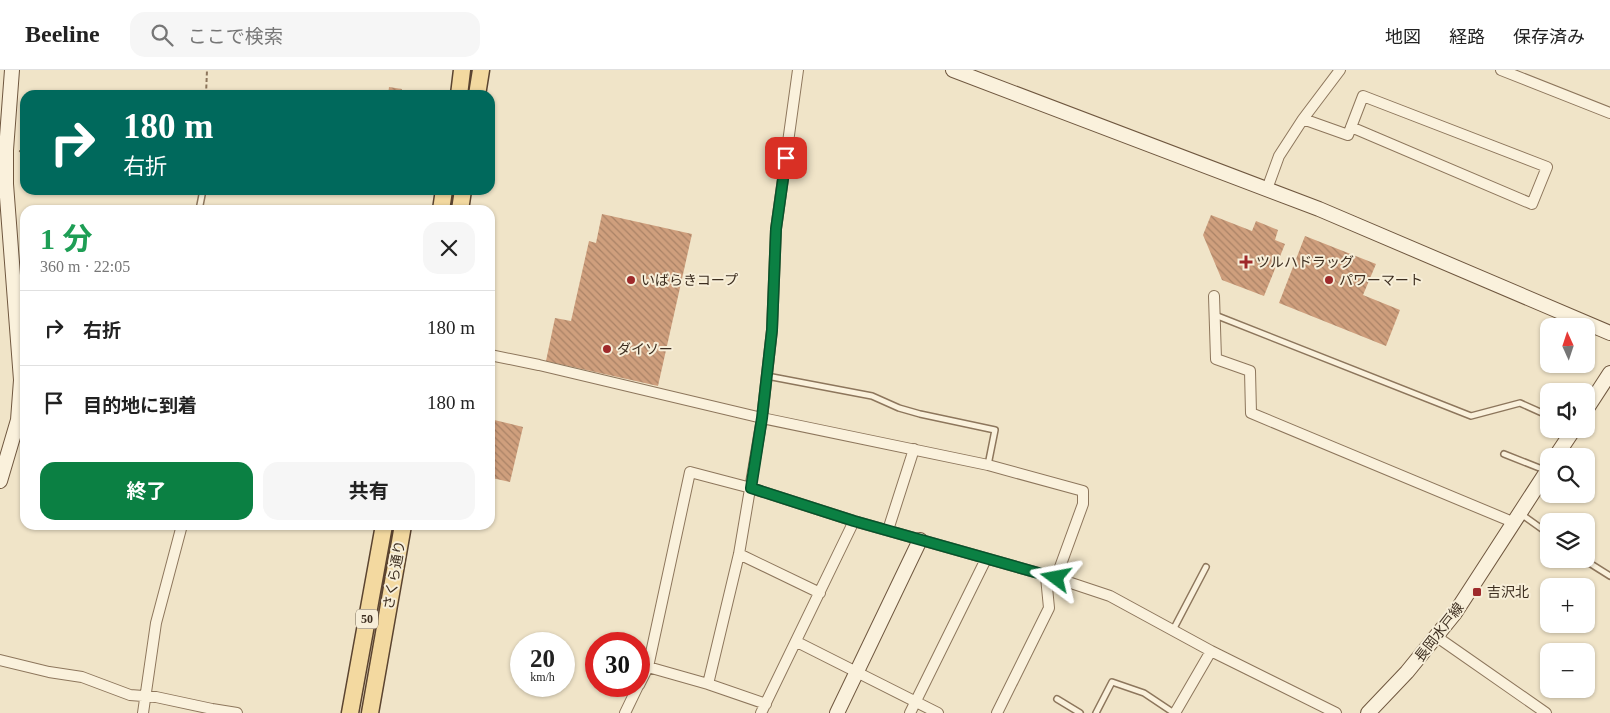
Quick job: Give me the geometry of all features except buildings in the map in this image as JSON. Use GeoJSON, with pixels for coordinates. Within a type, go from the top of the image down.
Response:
{"type":"FeatureCollection","features":[{"type":"Feature","properties":{"kind":"main road"},"geometry":{"type":"LineString","coordinates":[[460,90],[462,70]]}},
{"type":"Feature","properties":{"kind":"main road"},"geometry":{"type":"LineString","coordinates":[[478,90],[481,70]]}},
{"type":"Feature","properties":{"kind":"main road","name":"さくら通り"},"geometry":{"type":"LineString","coordinates":[[350,713],[383,530]]}},
{"type":"Feature","properties":{"kind":"main road","name":"さくら通り"},"geometry":{"type":"LineString","coordinates":[[370,713],[402,530]]}},
{"type":"Feature","properties":{"kind":"street"},"geometry":{"type":"LineString","coordinates":[[12,70],[3,159],[20,368]]}},
{"type":"Feature","properties":{"kind":"street"},"geometry":{"type":"LineString","coordinates":[[708,684],[739,554],[762,418],[772,330],[776,229],[798,70]]}},
{"type":"Feature","properties":{"kind":"street"},"geometry":{"type":"LineString","coordinates":[[953,70],[1328,213],[1610,333]]}},
{"type":"Feature","properties":{"kind":"street"},"geometry":{"type":"LineString","coordinates":[[1267,189],[1279,156],[1340,70]]}},
{"type":"Feature","properties":{"kind":"street"},"geometry":{"type":"LineString","coordinates":[[1501,70],[1610,113]]}},
{"type":"Feature","properties":{"kind":"street"},"geometry":{"type":"LineString","coordinates":[[1303,120],[1348,135],[1351,127],[1363,96],[1547,167],[1532,204],[1351,127]]}},
{"type":"Feature","properties":{"kind":"street"},"geometry":{"type":"LineString","coordinates":[[1214,296],[1216,359],[1250,371],[1251,413],[1518,518]]}},
{"type":"Feature","properties":{"kind":"street"},"geometry":{"type":"LineString","coordinates":[[495,356],[762,418],[988,464],[1083,491],[1083,504],[1051,577],[1049,608],[997,713]]}},
{"type":"Feature","properties":{"kind":"street"},"geometry":{"type":"LineString","coordinates":[[1595,398],[1608,380]]}},
{"type":"Feature","properties":{"kind":"street"},"geometry":{"type":"LineString","coordinates":[[0,481],[18,420],[20,393]]}},
{"type":"Feature","properties":{"kind":"street"},"geometry":{"type":"LineString","coordinates":[[888,530],[914,449]]}},
{"type":"Feature","properties":{"kind":"street"},"geometry":{"type":"LineString","coordinates":[[650,658],[690,472],[751,488],[854,521],[1051,577],[1110,596],[1211,652],[1336,713]]}},
{"type":"Feature","properties":{"kind":"street","name":"長岡水戸線"},"geometry":{"type":"LineString","coordinates":[[1368,713],[1407,672],[1455,613],[1540,483]]}},
{"type":"Feature","properties":{"kind":"street"},"geometry":{"type":"LineString","coordinates":[[650,668],[708,684],[763,709],[854,521]]}},
{"type":"Feature","properties":{"kind":"street"},"geometry":{"type":"LineString","coordinates":[[143,713],[156,623],[181,530]]}},
{"type":"Feature","properties":{"kind":"street"},"geometry":{"type":"LineString","coordinates":[[836,713],[920,540]]}},
{"type":"Feature","properties":{"kind":"street"},"geometry":{"type":"LineString","coordinates":[[739,554],[820,592]]}},
{"type":"Feature","properties":{"kind":"street"},"geometry":{"type":"LineString","coordinates":[[910,713],[986,559]]}},
{"type":"Feature","properties":{"kind":"street"},"geometry":{"type":"LineString","coordinates":[[1437,637],[1546,713]]}},
{"type":"Feature","properties":{"kind":"street"},"geometry":{"type":"LineString","coordinates":[[797,642],[938,713]]}},
{"type":"Feature","properties":{"kind":"street"},"geometry":{"type":"LineString","coordinates":[[1174,713],[1211,652]]}},
{"type":"Feature","properties":{"kind":"street"},"geometry":{"type":"LineString","coordinates":[[0,660],[49,672],[82,677],[130,695],[156,697],[237,713]]}},
{"type":"Feature","properties":{"kind":"street"},"geometry":{"type":"LineString","coordinates":[[625,713],[633,697]]}},
{"type":"Feature","properties":{"kind":"lane"},"geometry":{"type":"LineString","coordinates":[[1215,315],[1471,416],[1520,403],[1540,412]]}},
{"type":"Feature","properties":{"kind":"lane"},"geometry":{"type":"LineString","coordinates":[[767,376],[872,396],[898,408],[995,430],[988,464]]}},
{"type":"Feature","properties":{"kind":"lane"},"geometry":{"type":"LineString","coordinates":[[1504,454],[1540,467]]}},
{"type":"Feature","properties":{"kind":"lane"},"geometry":{"type":"LineString","coordinates":[[1518,518],[1540,529]]}},
{"type":"Feature","properties":{"kind":"lane"},"geometry":{"type":"LineString","coordinates":[[1173,631],[1206,567]]}},
{"type":"Feature","properties":{"kind":"lane"},"geometry":{"type":"LineString","coordinates":[[1595,567],[1610,576]]}},
{"type":"Feature","properties":{"kind":"lane"},"geometry":{"type":"LineString","coordinates":[[1096,713],[1112,682],[1144,693],[1174,713]]}},
{"type":"Feature","properties":{"kind":"lane"},"geometry":{"type":"LineString","coordinates":[[1057,699],[1080,713]]}},
{"type":"Feature","properties":{"kind":"path"},"geometry":{"type":"LineString","coordinates":[[206,90],[207,70]]}},
{"type":"Feature","properties":{"kind":"place","name":"ツルハドラッグ"},"geometry":{"type":"Point","coordinates":[1246,262]}},
{"type":"Feature","properties":{"kind":"place","name":"いばらきコープ"},"geometry":{"type":"Point","coordinates":[631,280]}},
{"type":"Feature","properties":{"kind":"place","name":"パワーマート"},"geometry":{"type":"Point","coordinates":[1329,280]}},
{"type":"Feature","properties":{"kind":"place","name":"ダイソー"},"geometry":{"type":"Point","coordinates":[607,349]}},
{"type":"Feature","properties":{"kind":"place","name":"吉沢北"},"geometry":{"type":"Point","coordinates":[1477,592]}},
{"type":"Feature","properties":{"kind":"route"},"geometry":{"type":"LineString","coordinates":[[786,158],[776,229],[772,330],[762,418],[751,488],[854,521],[1046,577],[1056,578]]}}]}
